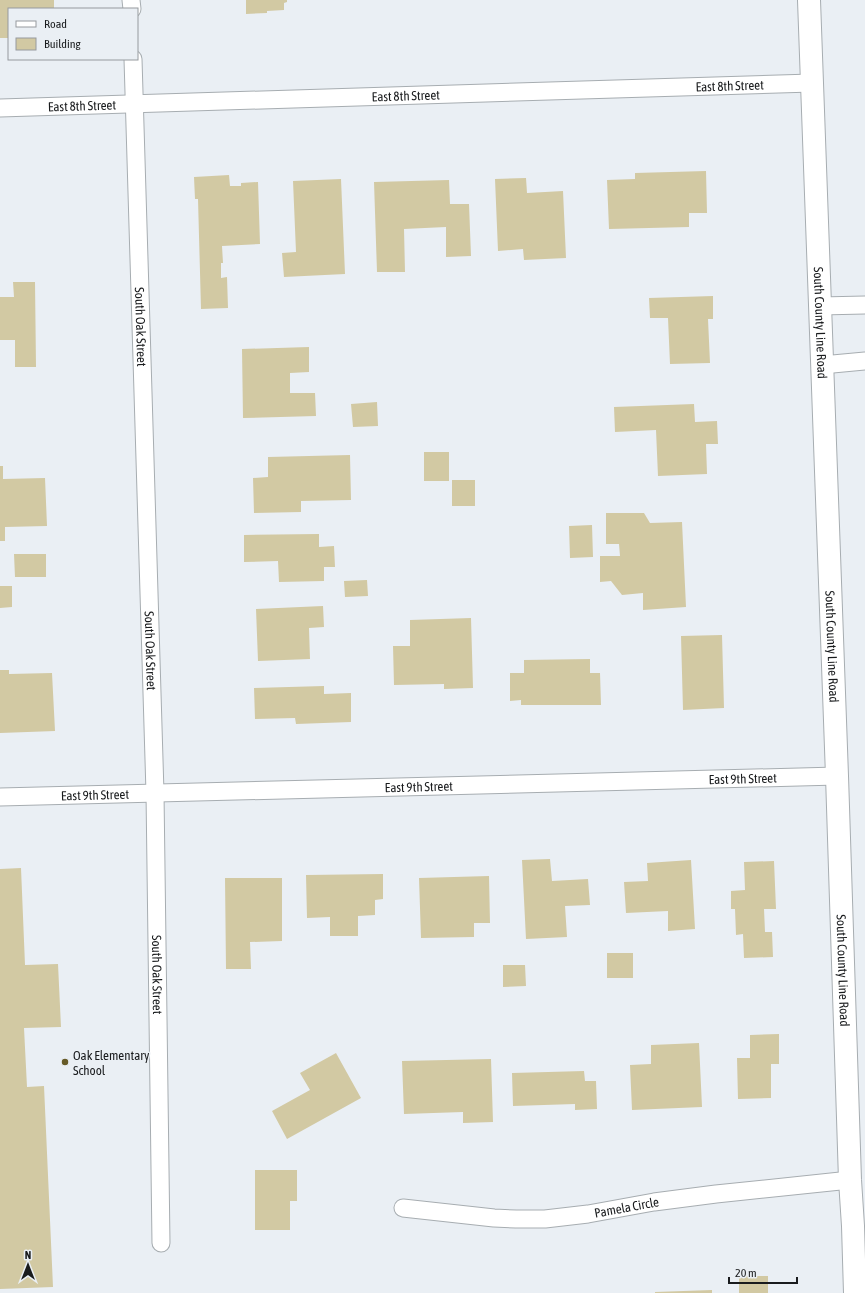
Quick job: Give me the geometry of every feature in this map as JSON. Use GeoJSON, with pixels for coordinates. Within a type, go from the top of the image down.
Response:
{"type":"FeatureCollection","features":[{"type":"Feature","properties":{"kind":"main road","name":"South County Line Road"},"geometry":{"type":"LineString","coordinates":[[809,0],[850,1180],[859,1225],[855,1293]]}},
{"type":"Feature","properties":{"kind":"street","name":"South Oak Street"},"geometry":{"type":"LineString","coordinates":[[133,60],[155,793],[161,1243]]}},
{"type":"Feature","properties":{"kind":"street","name":"East 8th Street"},"geometry":{"type":"LineString","coordinates":[[0,108],[812,83]]}},
{"type":"Feature","properties":{"kind":"street"},"geometry":{"type":"LineString","coordinates":[[820,306],[865,305]]}},
{"type":"Feature","properties":{"kind":"street"},"geometry":{"type":"LineString","coordinates":[[822,365],[865,361]]}},
{"type":"Feature","properties":{"kind":"street","name":"East 9th Street"},"geometry":{"type":"LineString","coordinates":[[0,797],[837,776]]}},
{"type":"Feature","properties":{"kind":"street","name":"Pamela Circle"},"geometry":{"type":"LineString","coordinates":[[403,1208],[494,1218],[545,1218],[588,1214],[654,1202],[716,1194],[850,1180]]}},
{"type":"Feature","properties":{"kind":"building"},"geometry":{"type":"Polygon","coordinates":[[[0,0],[54,0],[54,8],[8,8],[8,38],[0,38],[0,0]]]}},
{"type":"Feature","properties":{"kind":"building"},"geometry":{"type":"Polygon","coordinates":[[[246,0],[287,0],[287,2],[284,3],[284,10],[267,11],[267,13],[246,14],[246,0]]]}},
{"type":"Feature","properties":{"kind":"building"},"geometry":{"type":"Polygon","coordinates":[[[706,171],[707,213],[689,213],[689,227],[609,229],[607,180],[635,179],[635,173],[706,171]]]}},
{"type":"Feature","properties":{"kind":"building"},"geometry":{"type":"Polygon","coordinates":[[[229,175],[230,186],[241,186],[241,183],[258,182],[260,244],[222,246],[223,263],[221,263],[221,278],[227,277],[228,308],[201,309],[198,199],[195,199],[194,177],[229,175]]]}},
{"type":"Feature","properties":{"kind":"building"},"geometry":{"type":"Polygon","coordinates":[[[526,178],[527,193],[563,191],[566,258],[524,260],[523,249],[498,251],[495,179],[526,178]]]}},
{"type":"Feature","properties":{"kind":"building"},"geometry":{"type":"Polygon","coordinates":[[[341,179],[345,274],[284,277],[282,253],[296,252],[293,181],[341,179]]]}},
{"type":"Feature","properties":{"kind":"building"},"geometry":{"type":"Polygon","coordinates":[[[449,180],[450,204],[469,204],[471,256],[446,257],[446,227],[404,229],[405,272],[377,272],[374,182],[449,180]]]}},
{"type":"Feature","properties":{"kind":"building"},"geometry":{"type":"Polygon","coordinates":[[[13,282],[35,282],[36,367],[15,367],[15,340],[0,340],[0,297],[14,297],[13,282]]]}},
{"type":"Feature","properties":{"kind":"building"},"geometry":{"type":"Polygon","coordinates":[[[713,296],[713,319],[708,319],[710,363],[670,364],[668,318],[650,318],[649,298],[713,296]]]}},
{"type":"Feature","properties":{"kind":"building"},"geometry":{"type":"Polygon","coordinates":[[[309,347],[309,372],[290,373],[290,393],[315,393],[316,416],[243,418],[242,349],[309,347]]]}},
{"type":"Feature","properties":{"kind":"building"},"geometry":{"type":"Polygon","coordinates":[[[377,402],[378,426],[353,427],[351,404],[377,402]]]}},
{"type":"Feature","properties":{"kind":"building"},"geometry":{"type":"Polygon","coordinates":[[[694,404],[695,422],[717,421],[718,444],[706,444],[707,474],[658,476],[656,430],[615,432],[614,407],[694,404]]]}},
{"type":"Feature","properties":{"kind":"building"},"geometry":{"type":"Polygon","coordinates":[[[424,452],[449,452],[449,481],[424,481],[424,452]]]}},
{"type":"Feature","properties":{"kind":"building"},"geometry":{"type":"Polygon","coordinates":[[[350,455],[351,500],[301,501],[301,512],[254,513],[253,478],[268,477],[268,457],[350,455]]]}},
{"type":"Feature","properties":{"kind":"building"},"geometry":{"type":"Polygon","coordinates":[[[0,466],[3,466],[3,479],[45,478],[47,526],[5,527],[5,541],[0,541],[0,466]]]}},
{"type":"Feature","properties":{"kind":"building"},"geometry":{"type":"Polygon","coordinates":[[[452,480],[475,480],[475,506],[452,506],[452,480]]]}},
{"type":"Feature","properties":{"kind":"building"},"geometry":{"type":"Polygon","coordinates":[[[606,513],[644,513],[650,523],[682,522],[686,607],[643,610],[643,593],[622,595],[611,581],[600,582],[600,556],[620,556],[619,544],[606,544],[606,513]]]}},
{"type":"Feature","properties":{"kind":"building"},"geometry":{"type":"Polygon","coordinates":[[[592,525],[593,557],[570,558],[569,526],[592,525]]]}},
{"type":"Feature","properties":{"kind":"building"},"geometry":{"type":"Polygon","coordinates":[[[319,534],[319,547],[334,546],[335,567],[324,567],[324,581],[279,582],[278,561],[244,562],[244,535],[319,534]]]}},
{"type":"Feature","properties":{"kind":"building"},"geometry":{"type":"Polygon","coordinates":[[[14,554],[46,554],[46,577],[15,577],[14,554]]]}},
{"type":"Feature","properties":{"kind":"building"},"geometry":{"type":"Polygon","coordinates":[[[367,580],[368,596],[345,597],[344,581],[367,580]]]}},
{"type":"Feature","properties":{"kind":"building"},"geometry":{"type":"Polygon","coordinates":[[[0,586],[12,586],[12,607],[0,608],[0,586]]]}},
{"type":"Feature","properties":{"kind":"building"},"geometry":{"type":"Polygon","coordinates":[[[323,606],[324,627],[309,628],[310,659],[258,661],[256,609],[323,606]]]}},
{"type":"Feature","properties":{"kind":"building"},"geometry":{"type":"Polygon","coordinates":[[[471,618],[473,688],[444,689],[444,684],[394,685],[393,646],[410,646],[410,620],[471,618]]]}},
{"type":"Feature","properties":{"kind":"building"},"geometry":{"type":"Polygon","coordinates":[[[722,635],[724,708],[683,710],[681,636],[722,635]]]}},
{"type":"Feature","properties":{"kind":"building"},"geometry":{"type":"Polygon","coordinates":[[[590,659],[590,673],[600,673],[601,705],[521,705],[521,700],[510,701],[510,673],[524,673],[524,660],[590,659]]]}},
{"type":"Feature","properties":{"kind":"building"},"geometry":{"type":"Polygon","coordinates":[[[0,670],[9,670],[9,674],[52,673],[55,731],[0,733],[0,670]]]}},
{"type":"Feature","properties":{"kind":"building"},"geometry":{"type":"Polygon","coordinates":[[[324,686],[324,694],[351,693],[351,722],[296,724],[295,718],[255,719],[254,688],[324,686]]]}},
{"type":"Feature","properties":{"kind":"building"},"geometry":{"type":"Polygon","coordinates":[[[550,859],[552,881],[588,879],[590,905],[565,906],[567,937],[526,939],[522,860],[550,859]]]}},
{"type":"Feature","properties":{"kind":"building"},"geometry":{"type":"Polygon","coordinates":[[[691,860],[695,929],[668,931],[668,911],[626,913],[624,882],[648,881],[647,863],[691,860]]]}},
{"type":"Feature","properties":{"kind":"building"},"geometry":{"type":"Polygon","coordinates":[[[774,861],[776,909],[764,909],[765,932],[772,932],[773,957],[744,958],[743,934],[736,935],[735,909],[731,909],[731,891],[745,890],[744,862],[774,861]]]}},
{"type":"Feature","properties":{"kind":"building"},"geometry":{"type":"Polygon","coordinates":[[[21,868],[25,965],[58,964],[61,1027],[24,1028],[27,1087],[44,1086],[53,1287],[0,1289],[0,869],[21,868]]]}},
{"type":"Feature","properties":{"kind":"building"},"geometry":{"type":"Polygon","coordinates":[[[383,874],[383,899],[375,900],[375,915],[358,916],[358,936],[330,936],[330,917],[307,918],[306,875],[383,874]]]}},
{"type":"Feature","properties":{"kind":"building"},"geometry":{"type":"Polygon","coordinates":[[[489,876],[490,923],[474,923],[474,937],[421,938],[419,878],[489,876]]]}},
{"type":"Feature","properties":{"kind":"building"},"geometry":{"type":"Polygon","coordinates":[[[225,878],[282,878],[282,941],[250,942],[251,969],[226,969],[225,878]]]}},
{"type":"Feature","properties":{"kind":"building"},"geometry":{"type":"Polygon","coordinates":[[[607,953],[633,953],[633,978],[607,978],[607,953]]]}},
{"type":"Feature","properties":{"kind":"building"},"geometry":{"type":"Polygon","coordinates":[[[503,965],[525,965],[526,986],[503,987],[503,965]]]}},
{"type":"Feature","properties":{"kind":"building"},"geometry":{"type":"Polygon","coordinates":[[[779,1034],[779,1064],[771,1064],[771,1098],[738,1099],[737,1058],[750,1058],[750,1035],[779,1034]]]}},
{"type":"Feature","properties":{"kind":"building"},"geometry":{"type":"Polygon","coordinates":[[[699,1043],[702,1107],[632,1110],[630,1065],[651,1064],[651,1045],[699,1043]]]}},
{"type":"Feature","properties":{"kind":"building"},"geometry":{"type":"Polygon","coordinates":[[[336,1053],[361,1098],[287,1139],[272,1111],[310,1090],[300,1073],[336,1053]]]}},
{"type":"Feature","properties":{"kind":"building"},"geometry":{"type":"Polygon","coordinates":[[[491,1059],[493,1122],[463,1123],[463,1112],[404,1114],[402,1061],[491,1059]]]}},
{"type":"Feature","properties":{"kind":"building"},"geometry":{"type":"Polygon","coordinates":[[[584,1071],[585,1081],[596,1081],[597,1109],[575,1110],[575,1104],[513,1106],[512,1073],[584,1071]]]}},
{"type":"Feature","properties":{"kind":"building"},"geometry":{"type":"Polygon","coordinates":[[[255,1170],[297,1170],[297,1201],[290,1201],[290,1230],[255,1230],[255,1170]]]}},
{"type":"Feature","properties":{"kind":"building"},"geometry":{"type":"Polygon","coordinates":[[[739,1276],[768,1276],[768,1293],[739,1293],[739,1276]]]}},
{"type":"Feature","properties":{"kind":"building"},"geometry":{"type":"Polygon","coordinates":[[[712,1290],[712,1293],[655,1293],[655,1292],[712,1290]]]}},
{"type":"Feature","properties":{"kind":"place","name":"Oak Elementary School"},"geometry":{"type":"Point","coordinates":[65,1062]}}]}
